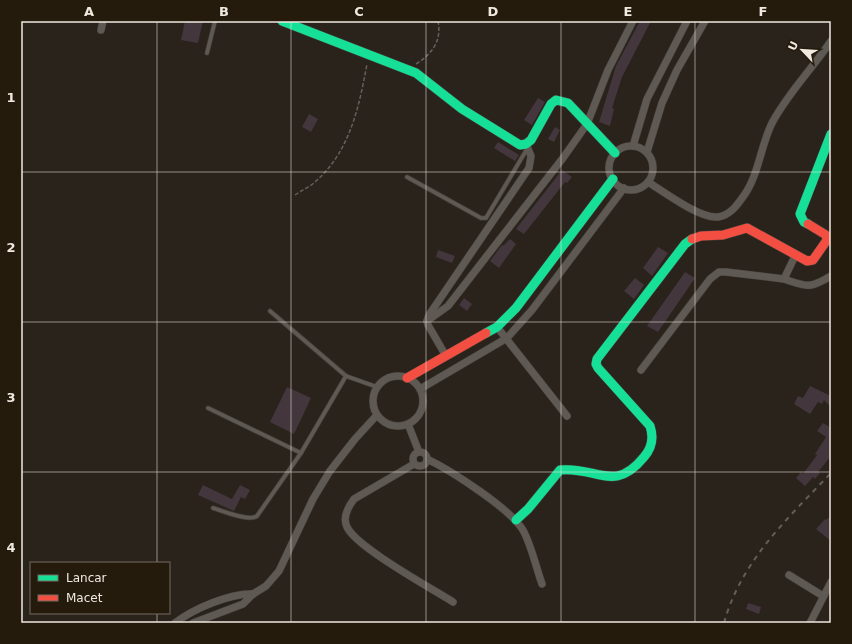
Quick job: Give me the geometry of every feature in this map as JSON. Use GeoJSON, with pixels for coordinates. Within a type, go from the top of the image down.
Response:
{"type":"FeatureCollection","features":[{"type":"Feature","properties":{"kind":"street"},"geometry":{"type":"LineString","coordinates":[[101,30],[103,21]]}},
{"type":"Feature","properties":{"kind":"street"},"geometry":{"type":"LineString","coordinates":[[282,21],[418,74],[446,98],[504,137],[520,145],[527,146]]}},
{"type":"Feature","properties":{"kind":"street"},"geometry":{"type":"LineString","coordinates":[[427,321],[448,306],[563,158],[587,124],[608,70],[633,21]]}},
{"type":"Feature","properties":{"kind":"street"},"geometry":{"type":"LineString","coordinates":[[633,146],[647,99],[687,21]]}},
{"type":"Feature","properties":{"kind":"street"},"geometry":{"type":"LineString","coordinates":[[647,152],[662,103],[677,70],[705,21]]}},
{"type":"Feature","properties":{"kind":"street"},"geometry":{"type":"LineString","coordinates":[[648,182],[704,215],[719,217],[729,213],[737,205],[748,189],[765,139],[773,122],[792,90],[831,41]]}},
{"type":"Feature","properties":{"kind":"street"},"geometry":{"type":"LineString","coordinates":[[527,146],[551,104],[556,100],[568,103],[615,153]]}},
{"type":"Feature","properties":{"kind":"street"},"geometry":{"type":"LineString","coordinates":[[516,520],[528,509],[560,470],[567,468],[580,469],[607,478],[615,479],[623,477],[638,464],[651,445],[654,438],[650,426],[596,364],[597,359],[630,314],[685,244],[701,236],[723,235],[747,228],[807,261],[814,260],[827,240],[826,235],[802,220],[800,214],[831,134]]}},
{"type":"Feature","properties":{"kind":"street"},"geometry":{"type":"LineString","coordinates":[[446,356],[427,321],[429,315],[529,168],[531,156],[527,146]]}},
{"type":"Feature","properties":{"kind":"street"},"geometry":{"type":"LineString","coordinates":[[633,146],[647,152],[652,159],[653,167],[652,175],[648,182],[633,190],[624,188],[613,179],[610,170],[610,161],[615,153],[623,147],[633,146]]}},
{"type":"Feature","properties":{"kind":"street"},"geometry":{"type":"LineString","coordinates":[[407,378],[497,327],[516,308],[613,179]]}},
{"type":"Feature","properties":{"kind":"street"},"geometry":{"type":"LineString","coordinates":[[420,389],[507,338],[532,310],[624,188]]}},
{"type":"Feature","properties":{"kind":"street"},"geometry":{"type":"LineString","coordinates":[[784,279],[796,254]]}},
{"type":"Feature","properties":{"kind":"street"},"geometry":{"type":"LineString","coordinates":[[641,370],[715,274],[726,272],[784,279],[810,286],[831,276]]}},
{"type":"Feature","properties":{"kind":"street"},"geometry":{"type":"LineString","coordinates":[[497,327],[567,416]]}},
{"type":"Feature","properties":{"kind":"street"},"geometry":{"type":"LineString","coordinates":[[396,376],[407,378],[420,389],[422,402],[418,415],[408,424],[397,426],[386,423],[377,415],[373,406],[373,396],[377,387],[385,380],[396,376]]}},
{"type":"Feature","properties":{"kind":"street"},"geometry":{"type":"LineString","coordinates":[[193,623],[243,604],[253,594],[266,586],[279,571],[313,499],[330,471],[355,439],[377,415]]}},
{"type":"Feature","properties":{"kind":"street"},"geometry":{"type":"LineString","coordinates":[[408,424],[419,452],[423,453],[427,459],[459,476],[516,520],[524,532],[542,584]]}},
{"type":"Feature","properties":{"kind":"street"},"geometry":{"type":"LineString","coordinates":[[414,464],[413,456],[419,452]]}},
{"type":"Feature","properties":{"kind":"street"},"geometry":{"type":"LineString","coordinates":[[427,459],[426,462],[420,466],[414,464],[354,499],[348,507],[345,516],[346,526],[361,543],[453,602]]}},
{"type":"Feature","properties":{"kind":"street"},"geometry":{"type":"LineString","coordinates":[[789,575],[824,596]]}},
{"type":"Feature","properties":{"kind":"street"},"geometry":{"type":"LineString","coordinates":[[810,623],[831,582]]}},
{"type":"Feature","properties":{"kind":"street"},"geometry":{"type":"LineString","coordinates":[[177,622],[204,606],[240,594],[253,594]]}},
{"type":"Feature","properties":{"kind":"lane"},"geometry":{"type":"LineString","coordinates":[[207,54],[216,21]]}},
{"type":"Feature","properties":{"kind":"lane"},"geometry":{"type":"LineString","coordinates":[[407,177],[481,218],[486,218],[527,146]]}},
{"type":"Feature","properties":{"kind":"lane"},"geometry":{"type":"LineString","coordinates":[[270,311],[346,376],[377,387]]}},
{"type":"Feature","properties":{"kind":"lane"},"geometry":{"type":"LineString","coordinates":[[213,508],[246,518],[254,518],[258,516],[301,453],[346,376]]}},
{"type":"Feature","properties":{"kind":"lane"},"geometry":{"type":"LineString","coordinates":[[208,408],[301,453]]}},
{"type":"Feature","properties":{"kind":"path"},"geometry":{"type":"LineString","coordinates":[[408,70],[425,59],[435,48],[439,36],[438,21]]}},
{"type":"Feature","properties":{"kind":"path"},"geometry":{"type":"LineString","coordinates":[[295,194],[316,182],[341,152],[359,110],[369,56]]}},
{"type":"Feature","properties":{"kind":"building"},"geometry":{"type":"Polygon","coordinates":[[[185,21],[203,21],[198,43],[181,40],[185,21]]]}},
{"type":"Feature","properties":{"kind":"building"},"geometry":{"type":"Polygon","coordinates":[[[640,21],[651,21],[622,77],[612,108],[614,109],[610,126],[599,122],[616,66],[640,21]]]}},
{"type":"Feature","properties":{"kind":"building"},"geometry":{"type":"Polygon","coordinates":[[[538,98],[545,102],[532,125],[524,120],[538,98]]]}},
{"type":"Feature","properties":{"kind":"building"},"geometry":{"type":"Polygon","coordinates":[[[309,114],[318,119],[311,132],[302,127],[309,114]]]}},
{"type":"Feature","properties":{"kind":"building"},"geometry":{"type":"Polygon","coordinates":[[[555,127],[560,130],[554,142],[548,139],[555,127]]]}},
{"type":"Feature","properties":{"kind":"building"},"geometry":{"type":"Polygon","coordinates":[[[498,142],[519,155],[515,161],[494,148],[498,142]]]}},
{"type":"Feature","properties":{"kind":"building"},"geometry":{"type":"Polygon","coordinates":[[[562,170],[572,177],[567,183],[565,182],[524,234],[516,229],[562,170]]]}},
{"type":"Feature","properties":{"kind":"building"},"geometry":{"type":"Polygon","coordinates":[[[510,239],[516,244],[499,268],[490,261],[502,245],[503,246],[510,239]]]}},
{"type":"Feature","properties":{"kind":"building"},"geometry":{"type":"Polygon","coordinates":[[[658,247],[668,253],[652,276],[643,268],[658,247]]]}},
{"type":"Feature","properties":{"kind":"building"},"geometry":{"type":"Polygon","coordinates":[[[438,250],[455,256],[452,263],[436,257],[438,250]]]}},
{"type":"Feature","properties":{"kind":"building"},"geometry":{"type":"Polygon","coordinates":[[[685,272],[695,278],[658,332],[647,326],[685,272]]]}},
{"type":"Feature","properties":{"kind":"building"},"geometry":{"type":"Polygon","coordinates":[[[635,278],[644,285],[634,299],[624,291],[635,278]]]}},
{"type":"Feature","properties":{"kind":"building"},"geometry":{"type":"Polygon","coordinates":[[[464,298],[472,304],[467,311],[459,305],[464,298]]]}},
{"type":"Feature","properties":{"kind":"building"},"geometry":{"type":"Polygon","coordinates":[[[810,386],[831,396],[831,407],[824,400],[822,404],[818,402],[810,414],[794,404],[798,396],[803,398],[810,386]]]}},
{"type":"Feature","properties":{"kind":"building"},"geometry":{"type":"Polygon","coordinates":[[[287,387],[311,398],[294,434],[270,422],[287,387]]]}},
{"type":"Feature","properties":{"kind":"building"},"geometry":{"type":"Polygon","coordinates":[[[823,423],[831,428],[831,456],[818,472],[820,473],[815,479],[813,477],[805,486],[796,478],[801,472],[803,474],[817,455],[815,454],[826,437],[817,431],[823,423]]]}},
{"type":"Feature","properties":{"kind":"building"},"geometry":{"type":"Polygon","coordinates":[[[203,485],[232,499],[240,485],[250,490],[245,499],[241,497],[234,511],[198,495],[203,485]]]}},
{"type":"Feature","properties":{"kind":"building"},"geometry":{"type":"Polygon","coordinates":[[[831,516],[831,541],[816,529],[825,519],[826,520],[831,516]]]}},
{"type":"Feature","properties":{"kind":"building"},"geometry":{"type":"Polygon","coordinates":[[[748,603],[761,607],[759,614],[746,609],[748,603]]]}},
{"type":"Feature","properties":{"kind":"railway"},"geometry":{"type":"LineString","coordinates":[[724,623],[732,601],[754,560],[783,524],[831,473]]}},
{"type":"Feature","properties":{"kind":"traffic: fast"},"geometry":{"type":"LineString","coordinates":[[282,21],[416,73],[462,109],[520,145],[526,144],[531,140],[551,104],[556,100],[568,103],[615,153]]}},
{"type":"Feature","properties":{"kind":"traffic: fast"},"geometry":{"type":"LineString","coordinates":[[808,224],[804,222],[800,214],[831,134]]}},
{"type":"Feature","properties":{"kind":"traffic: fast"},"geometry":{"type":"LineString","coordinates":[[486,333],[497,327],[516,308],[613,179]]}},
{"type":"Feature","properties":{"kind":"traffic: fast"},"geometry":{"type":"LineString","coordinates":[[516,520],[528,509],[560,470],[585,471],[605,476],[614,476],[623,474],[633,468],[647,454],[652,439],[650,426],[598,368],[596,364],[597,359],[685,244],[692,239]]}},
{"type":"Feature","properties":{"kind":"traffic: jam"},"geometry":{"type":"LineString","coordinates":[[692,239],[701,236],[723,235],[747,228],[807,261],[813,260],[827,240],[826,235],[808,224]]}},
{"type":"Feature","properties":{"kind":"traffic: jam"},"geometry":{"type":"LineString","coordinates":[[407,378],[486,333]]}}]}
